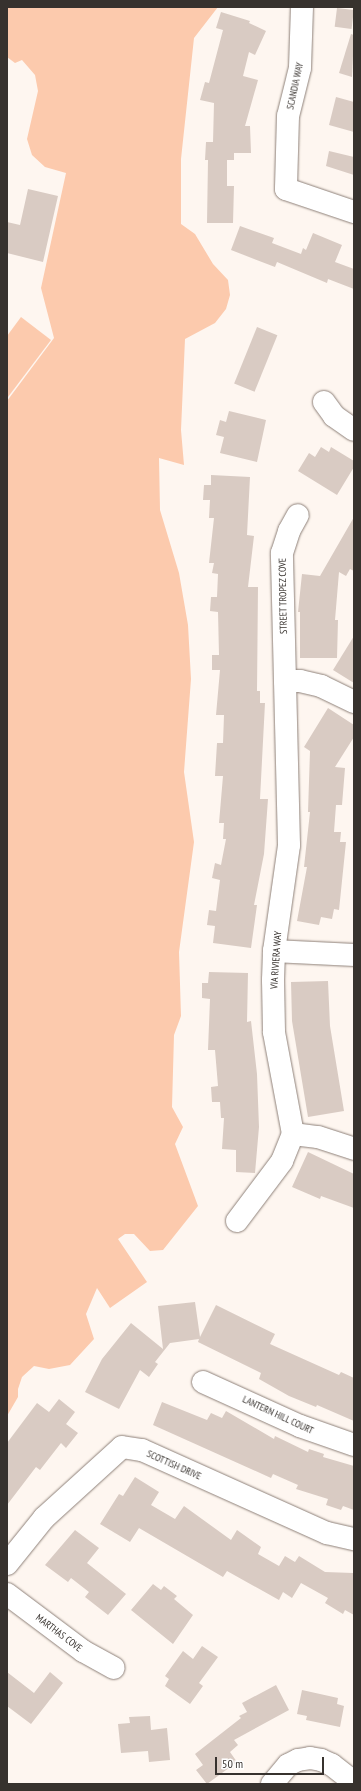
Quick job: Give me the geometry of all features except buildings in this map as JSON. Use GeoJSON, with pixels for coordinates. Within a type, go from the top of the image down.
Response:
{"type":"FeatureCollection","features":[{"type":"Feature","properties":{"kind":"street","name":"SCANDIA WAY"},"geometry":{"type":"LineString","coordinates":[[302,7],[300,68],[288,116],[286,189],[354,212]]}},
{"type":"Feature","properties":{"kind":"street"},"geometry":{"type":"LineString","coordinates":[[324,402],[334,416],[354,430]]}},
{"type":"Feature","properties":{"kind":"street","name":"STREET TROPEZ COVE"},"geometry":{"type":"LineString","coordinates":[[285,681],[282,553],[289,531],[298,515]]}},
{"type":"Feature","properties":{"kind":"street"},"geometry":{"type":"LineString","coordinates":[[285,681],[300,681],[320,686],[354,702]]}},
{"type":"Feature","properties":{"kind":"street","name":"VIA RIVIERA WAY"},"geometry":{"type":"LineString","coordinates":[[285,681],[289,845],[274,951],[274,1032],[293,1134]]}},
{"type":"Feature","properties":{"kind":"street"},"geometry":{"type":"LineString","coordinates":[[274,951],[354,955]]}},
{"type":"Feature","properties":{"kind":"street"},"geometry":{"type":"LineString","coordinates":[[237,1220],[282,1161],[293,1134],[318,1137],[354,1149]]}},
{"type":"Feature","properties":{"kind":"street","name":"LANTERN HILL COURT"},"geometry":{"type":"LineString","coordinates":[[203,1382],[300,1426],[354,1445]]}},
{"type":"Feature","properties":{"kind":"street","name":"SCOTTISH DRIVE"},"geometry":{"type":"LineString","coordinates":[[7,1564],[44,1518],[122,1447],[142,1450],[326,1533],[354,1539]]}},
{"type":"Feature","properties":{"kind":"street","name":"MARTHAS COVE"},"geometry":{"type":"LineString","coordinates":[[7,1594],[83,1651],[114,1668]]}},
{"type":"Feature","properties":{"kind":"street"},"geometry":{"type":"LineString","coordinates":[[272,1784],[288,1765],[298,1760],[310,1758],[321,1760],[332,1765],[354,1782]]}},
{"type":"Feature","properties":{"kind":"shaded area"},"geometry":{"type":"Polygon","coordinates":[[[7,7],[218,7],[194,38],[181,159],[181,224],[195,234],[213,264],[228,280],[230,295],[226,309],[215,323],[185,339],[181,430],[184,465],[159,458],[160,510],[179,573],[188,625],[191,679],[184,772],[194,842],[179,952],[181,1016],[174,1035],[172,1107],[183,1127],[175,1144],[198,1206],[163,1250],[150,1251],[134,1234],[125,1234],[118,1239],[147,1282],[110,1308],[97,1288],[86,1314],[94,1339],[70,1365],[49,1369],[34,1366],[22,1377],[18,1389],[18,1397],[7,1416],[7,401],[54,338],[41,288],[66,173],[45,167],[32,155],[27,139],[38,91],[35,75],[22,60],[15,63],[7,57],[7,7]]]}},
{"type":"Feature","properties":{"kind":"shaded area"},"geometry":{"type":"Polygon","coordinates":[[[21,317],[51,340],[8,397],[7,336],[21,317]]]}}]}
